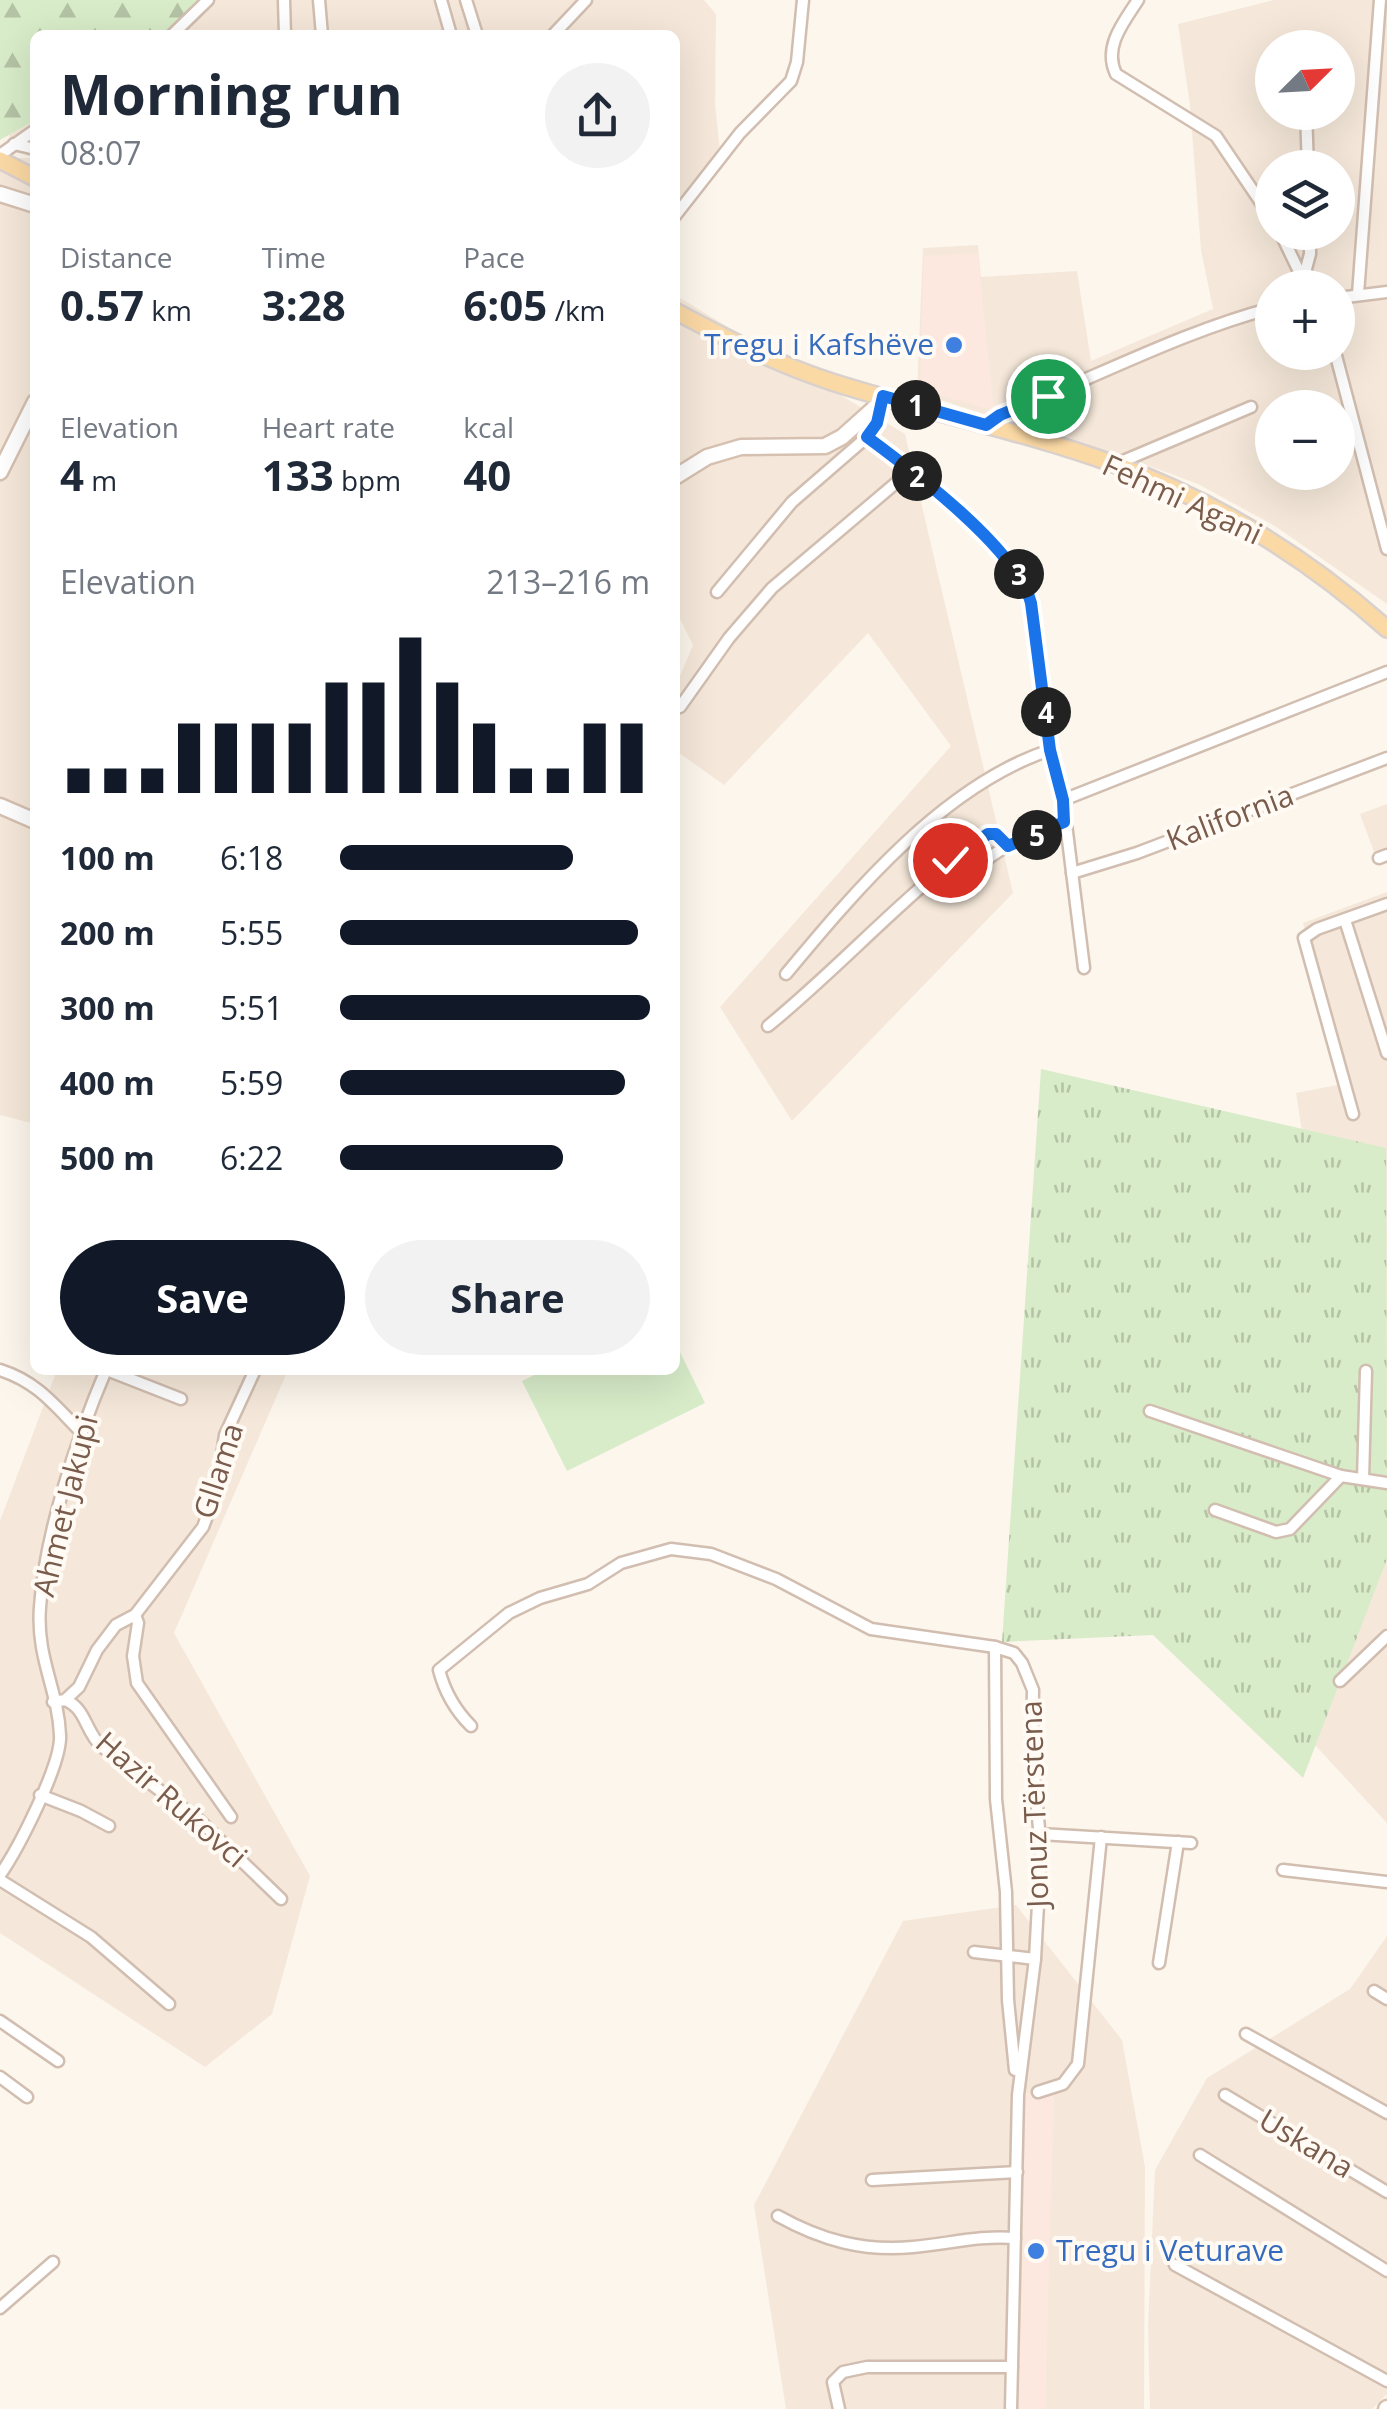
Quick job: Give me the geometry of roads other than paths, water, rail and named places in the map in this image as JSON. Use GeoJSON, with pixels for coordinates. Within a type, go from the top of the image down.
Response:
{"type":"FeatureCollection","features":[{"type":"Feature","properties":{"kind":"main road"},"geometry":{"type":"LineString","coordinates":[[0,158],[30,175]]}},
{"type":"Feature","properties":{"kind":"main road","name":"Fehmi Agani"},"geometry":{"type":"LineString","coordinates":[[680,315],[740,346],[881,400],[986,425],[1115,464],[1257,532],[1309,566],[1387,629]]}},
{"type":"Feature","properties":{"kind":"street"},"geometry":{"type":"LineString","coordinates":[[177,30],[208,0]]}},
{"type":"Feature","properties":{"kind":"street"},"geometry":{"type":"LineString","coordinates":[[284,0],[285,30]]}},
{"type":"Feature","properties":{"kind":"street"},"geometry":{"type":"LineString","coordinates":[[319,0],[322,30]]}},
{"type":"Feature","properties":{"kind":"street"},"geometry":{"type":"LineString","coordinates":[[441,0],[450,30]]}},
{"type":"Feature","properties":{"kind":"street"},"geometry":{"type":"LineString","coordinates":[[466,0],[475,30]]}},
{"type":"Feature","properties":{"kind":"street"},"geometry":{"type":"LineString","coordinates":[[558,30],[586,0]]}},
{"type":"Feature","properties":{"kind":"street"},"geometry":{"type":"LineString","coordinates":[[680,210],[740,133],[791,82],[797,62],[803,0]]}},
{"type":"Feature","properties":{"kind":"street"},"geometry":{"type":"LineString","coordinates":[[1358,294],[1380,0]]}},
{"type":"Feature","properties":{"kind":"street"},"geometry":{"type":"LineString","coordinates":[[1137,2],[1111,48],[1116,74],[1216,136],[1255,194]]}},
{"type":"Feature","properties":{"kind":"street"},"geometry":{"type":"LineString","coordinates":[[0,158],[30,133]]}},
{"type":"Feature","properties":{"kind":"street"},"geometry":{"type":"LineString","coordinates":[[14,144],[30,148]]}},
{"type":"Feature","properties":{"kind":"street"},"geometry":{"type":"LineString","coordinates":[[0,194],[30,203]]}},
{"type":"Feature","properties":{"kind":"street"},"geometry":{"type":"LineString","coordinates":[[1355,295],[1387,292]]}},
{"type":"Feature","properties":{"kind":"street"},"geometry":{"type":"LineString","coordinates":[[986,425],[1000,415],[1255,313]]}},
{"type":"Feature","properties":{"kind":"street"},"geometry":{"type":"LineString","coordinates":[[1340,370],[1387,549]]}},
{"type":"Feature","properties":{"kind":"street"},"geometry":{"type":"LineString","coordinates":[[716,592],[792,502],[867,437],[877,423],[881,400]]}},
{"type":"Feature","properties":{"kind":"street"},"geometry":{"type":"LineString","coordinates":[[680,474],[707,458],[741,447],[825,446],[842,436],[881,400]]}},
{"type":"Feature","properties":{"kind":"street"},"geometry":{"type":"LineString","coordinates":[[1115,464],[1252,407]]}},
{"type":"Feature","properties":{"kind":"street"},"geometry":{"type":"LineString","coordinates":[[0,472],[30,413]]}},
{"type":"Feature","properties":{"kind":"street"},"geometry":{"type":"LineString","coordinates":[[867,437],[955,506],[1022,578],[1036,629],[1050,750],[1063,800],[1084,968]]}},
{"type":"Feature","properties":{"kind":"street"},"geometry":{"type":"LineString","coordinates":[[680,706],[772,588],[910,471]]}},
{"type":"Feature","properties":{"kind":"street"},"geometry":{"type":"LineString","coordinates":[[1063,800],[1387,672]]}},
{"type":"Feature","properties":{"kind":"street"},"geometry":{"type":"LineString","coordinates":[[786,974],[875,872],[928,824],[992,776],[1050,750]]}},
{"type":"Feature","properties":{"kind":"street","name":"Kalifornia"},"geometry":{"type":"LineString","coordinates":[[1072,873],[1137,853],[1387,758]]}},
{"type":"Feature","properties":{"kind":"street"},"geometry":{"type":"LineString","coordinates":[[0,806],[30,819]]}},
{"type":"Feature","properties":{"kind":"street"},"geometry":{"type":"LineString","coordinates":[[929,878],[945,887],[1008,846],[1064,822]]}},
{"type":"Feature","properties":{"kind":"street"},"geometry":{"type":"LineString","coordinates":[[768,1026],[929,878],[988,834],[996,834],[1008,846]]}},
{"type":"Feature","properties":{"kind":"street"},"geometry":{"type":"LineString","coordinates":[[1353,1114],[1304,938],[1317,929],[1387,904]]}},
{"type":"Feature","properties":{"kind":"street"},"geometry":{"type":"LineString","coordinates":[[1345,920],[1387,1054]]}},
{"type":"Feature","properties":{"kind":"street"},"geometry":{"type":"LineString","coordinates":[[0,1370],[34,1384],[54,1400],[82,1434]]}},
{"type":"Feature","properties":{"kind":"street"},"geometry":{"type":"LineString","coordinates":[[1362,1480],[1366,1371]]}},
{"type":"Feature","properties":{"kind":"street","name":"Ahmet Jakupi"},"geometry":{"type":"LineString","coordinates":[[0,1877],[58,1756],[59,1701],[38,1642],[40,1602],[53,1536],[82,1434],[105,1375]]}},
{"type":"Feature","properties":{"kind":"street","name":"Ahmet Jakupi"},"geometry":{"type":"LineString","coordinates":[[120,1375],[181,1399]]}},
{"type":"Feature","properties":{"kind":"street","name":"Gllama"},"geometry":{"type":"LineString","coordinates":[[59,1701],[80,1687],[96,1650],[116,1624],[136,1614],[203,1527],[216,1488],[225,1434],[253,1375]]}},
{"type":"Feature","properties":{"kind":"street"},"geometry":{"type":"LineString","coordinates":[[1150,1412],[1341,1476],[1387,1483]]}},
{"type":"Feature","properties":{"kind":"street"},"geometry":{"type":"LineString","coordinates":[[1216,1510],[1276,1532],[1290,1529],[1341,1476]]}},
{"type":"Feature","properties":{"kind":"street"},"geometry":{"type":"LineString","coordinates":[[472,1726],[457,1712],[445,1690],[439,1670],[445,1664],[466,1651],[508,1613],[540,1598],[588,1584],[620,1563],[671,1549],[711,1554],[776,1579],[870,1630],[995,1647],[996,1800],[1006,1892],[1008,2000],[1018,2095]]}},
{"type":"Feature","properties":{"kind":"street"},"geometry":{"type":"LineString","coordinates":[[136,1614],[133,1656],[137,1684],[230,1818]]}},
{"type":"Feature","properties":{"kind":"street"},"geometry":{"type":"LineString","coordinates":[[1340,1681],[1387,1636]]}},
{"type":"Feature","properties":{"kind":"street","name":"Jonuz Tërstena"},"geometry":{"type":"LineString","coordinates":[[995,1647],[1014,1653],[1033,1690],[1032,1752],[1040,1834],[1035,1959],[1018,2095],[1011,2409]]}},
{"type":"Feature","properties":{"kind":"street","name":"Hazir Rukovci"},"geometry":{"type":"LineString","coordinates":[[59,1701],[79,1708],[100,1746],[199,1820],[281,1899]]}},
{"type":"Feature","properties":{"kind":"street"},"geometry":{"type":"LineString","coordinates":[[40,1796],[108,1826]]}},
{"type":"Feature","properties":{"kind":"street"},"geometry":{"type":"LineString","coordinates":[[1040,1834],[1191,1842]]}},
{"type":"Feature","properties":{"kind":"street","name":"Jonuz Tërstena"},"geometry":{"type":"LineString","coordinates":[[1038,2092],[1062,2084],[1078,2064],[1101,1837]]}},
{"type":"Feature","properties":{"kind":"street"},"geometry":{"type":"LineString","coordinates":[[1159,1963],[1178,1842]]}},
{"type":"Feature","properties":{"kind":"street"},"geometry":{"type":"LineString","coordinates":[[1284,1870],[1387,1882]]}},
{"type":"Feature","properties":{"kind":"street"},"geometry":{"type":"LineString","coordinates":[[0,1877],[91,1937],[170,2004]]}},
{"type":"Feature","properties":{"kind":"street"},"geometry":{"type":"LineString","coordinates":[[974,1952],[1035,1959]]}},
{"type":"Feature","properties":{"kind":"street"},"geometry":{"type":"LineString","coordinates":[[1374,1991],[1387,1999]]}},
{"type":"Feature","properties":{"kind":"street"},"geometry":{"type":"LineString","coordinates":[[0,2021],[58,2061]]}},
{"type":"Feature","properties":{"kind":"street"},"geometry":{"type":"LineString","coordinates":[[1246,2034],[1387,2113]]}},
{"type":"Feature","properties":{"kind":"street"},"geometry":{"type":"LineString","coordinates":[[0,2078],[28,2096]]}},
{"type":"Feature","properties":{"kind":"street","name":"Uskana"},"geometry":{"type":"LineString","coordinates":[[1225,2095],[1387,2192]]}},
{"type":"Feature","properties":{"kind":"street"},"geometry":{"type":"LineString","coordinates":[[1200,2156],[1387,2271]]}},
{"type":"Feature","properties":{"kind":"street"},"geometry":{"type":"LineString","coordinates":[[872,2180],[1017,2172]]}},
{"type":"Feature","properties":{"kind":"street"},"geometry":{"type":"LineString","coordinates":[[778,2216],[834,2242],[873,2248],[994,2236],[1015,2238]]}},
{"type":"Feature","properties":{"kind":"street"},"geometry":{"type":"LineString","coordinates":[[0,2308],[53,2262]]}},
{"type":"Feature","properties":{"kind":"street"},"geometry":{"type":"LineString","coordinates":[[1176,2265],[1387,2382]]}},
{"type":"Feature","properties":{"kind":"street"},"geometry":{"type":"LineString","coordinates":[[839,2409],[833,2382],[843,2372],[905,2365],[1012,2367]]}},
{"type":"Feature","properties":{"kind":"place","name":"Tregu i Kafshëve"},"geometry":{"type":"Point","coordinates":[954,345]}},
{"type":"Feature","properties":{"kind":"place","name":"Tregu i Veturave"},"geometry":{"type":"Point","coordinates":[1036,2251]}}]}
